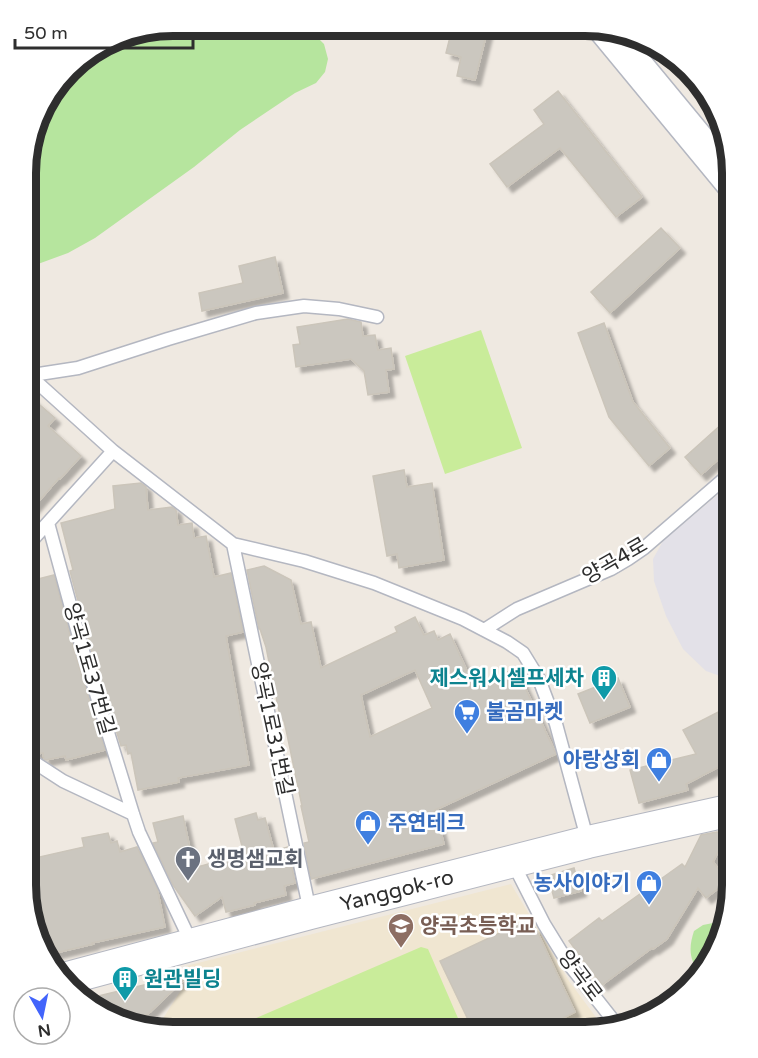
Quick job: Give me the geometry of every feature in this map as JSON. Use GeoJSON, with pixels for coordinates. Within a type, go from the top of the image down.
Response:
{"type":"FeatureCollection","features":[{"type":"Feature","properties":{"kind":"main road"},"geometry":{"type":"LineString","coordinates":[[615,40],[714,152],[722,165]]}},
{"type":"Feature","properties":{"kind":"street","name":"Yanggok-ro"},"geometry":{"type":"LineString","coordinates":[[72,977],[588,842],[722,812]]}},
{"type":"Feature","properties":{"kind":"lane"},"geometry":{"type":"LineString","coordinates":[[36,375],[78,368],[256,313],[304,306],[339,309],[376,317]]}},
{"type":"Feature","properties":{"kind":"lane"},"geometry":{"type":"LineString","coordinates":[[36,383],[113,452],[233,544],[304,561],[374,583],[463,619],[523,653],[539,679],[556,724],[588,842]]}},
{"type":"Feature","properties":{"kind":"lane"},"geometry":{"type":"LineString","coordinates":[[36,537],[113,452]]}},
{"type":"Feature","properties":{"kind":"lane","name":"양곡4로"},"geometry":{"type":"LineString","coordinates":[[484,630],[518,609],[628,559],[722,481]]}},
{"type":"Feature","properties":{"kind":"lane","name":"양곡1로37번길"},"geometry":{"type":"LineString","coordinates":[[48,524],[82,648],[139,832],[192,945]]}},
{"type":"Feature","properties":{"kind":"lane","name":"양곡1로31번길"},"geometry":{"type":"LineString","coordinates":[[233,544],[310,913]]}},
{"type":"Feature","properties":{"kind":"lane"},"geometry":{"type":"LineString","coordinates":[[36,763],[63,781],[133,814]]}},
{"type":"Feature","properties":{"kind":"lane","name":"양곡로"},"geometry":{"type":"LineString","coordinates":[[512,862],[544,924],[568,963],[612,1019]]}},
{"type":"Feature","properties":{"kind":"shaded area"},"geometry":{"type":"Polygon","coordinates":[[[722,491],[722,677],[706,671],[683,649],[666,616],[654,581],[653,559],[663,541],[722,491]]]}},
{"type":"Feature","properties":{"kind":"shaded area","name":"양곡초등학교"},"geometry":{"type":"Polygon","coordinates":[[[511,884],[569,981],[599,1021],[161,1021],[188,979],[186,966],[511,884]]]}},
{"type":"Feature","properties":{"kind":"green space"},"geometry":{"type":"Polygon","coordinates":[[[164,36],[316,36],[324,44],[328,59],[325,72],[316,83],[295,93],[240,130],[194,167],[95,238],[68,253],[36,265],[37,155],[43,129],[54,105],[70,83],[90,64],[121,46],[164,36]]]}},
{"type":"Feature","properties":{"kind":"green space"},"geometry":{"type":"Polygon","coordinates":[[[481,330],[522,448],[445,474],[405,356],[481,330]]]}},
{"type":"Feature","properties":{"kind":"green space"},"geometry":{"type":"Polygon","coordinates":[[[717,922],[708,945],[695,965],[691,953],[691,942],[694,931],[703,925],[717,922]]]}},
{"type":"Feature","properties":{"kind":"green space"},"geometry":{"type":"Polygon","coordinates":[[[421,947],[428,949],[460,1022],[247,1022],[421,947]]]}},
{"type":"Feature","properties":{"kind":"building"},"geometry":{"type":"Polygon","coordinates":[[[450,36],[486,36],[475,80],[457,76],[461,57],[446,53],[450,36]]]}},
{"type":"Feature","properties":{"kind":"building"},"geometry":{"type":"Polygon","coordinates":[[[558,91],[642,197],[616,217],[560,148],[507,187],[490,164],[544,124],[534,110],[558,91]]]}},
{"type":"Feature","properties":{"kind":"building"},"geometry":{"type":"Polygon","coordinates":[[[661,228],[680,248],[610,313],[591,292],[661,228]]]}},
{"type":"Feature","properties":{"kind":"building"},"geometry":{"type":"Polygon","coordinates":[[[275,257],[283,293],[202,311],[199,293],[243,283],[239,266],[275,257]]]}},
{"type":"Feature","properties":{"kind":"building"},"geometry":{"type":"Polygon","coordinates":[[[348,319],[361,322],[363,336],[375,335],[378,350],[391,348],[394,369],[386,370],[389,392],[368,395],[364,371],[351,359],[296,367],[293,345],[300,344],[297,327],[348,319]]]}},
{"type":"Feature","properties":{"kind":"building"},"geometry":{"type":"Polygon","coordinates":[[[604,323],[633,402],[670,448],[649,466],[609,417],[578,333],[604,323]]]}},
{"type":"Feature","properties":{"kind":"building"},"geometry":{"type":"Polygon","coordinates":[[[36,402],[55,418],[48,426],[81,456],[36,504],[36,402]]]}},
{"type":"Feature","properties":{"kind":"building"},"geometry":{"type":"Polygon","coordinates":[[[722,424],[722,456],[701,475],[685,457],[722,424]]]}},
{"type":"Feature","properties":{"kind":"building"},"geometry":{"type":"Polygon","coordinates":[[[404,470],[407,487],[432,483],[444,560],[399,568],[397,554],[387,556],[373,476],[404,470]]]}},
{"type":"Feature","properties":{"kind":"building"},"geometry":{"type":"Polygon","coordinates":[[[141,483],[146,487],[148,510],[172,507],[176,510],[178,525],[192,523],[194,538],[206,536],[214,577],[231,573],[243,632],[226,636],[249,765],[178,778],[179,782],[138,790],[131,753],[128,754],[126,745],[121,746],[90,646],[70,571],[73,570],[61,523],[115,509],[113,486],[141,483]]]}},
{"type":"Feature","properties":{"kind":"building"},"geometry":{"type":"Polygon","coordinates":[[[264,566],[291,580],[301,624],[311,622],[321,668],[397,632],[395,627],[415,617],[424,635],[434,631],[438,640],[450,634],[475,688],[516,668],[556,754],[435,810],[444,844],[311,879],[304,843],[309,842],[302,806],[284,720],[281,721],[247,570],[264,566]],[[415,670],[361,695],[370,737],[432,708],[415,670]]]}},
{"type":"Feature","properties":{"kind":"building"},"geometry":{"type":"Polygon","coordinates":[[[54,575],[105,750],[66,760],[65,756],[46,760],[43,753],[36,754],[36,580],[54,575]]]}},
{"type":"Feature","properties":{"kind":"building","name":"제스워시셀프세차"},"geometry":{"type":"Polygon","coordinates":[[[618,678],[630,707],[590,723],[578,694],[618,678]]]}},
{"type":"Feature","properties":{"kind":"building"},"geometry":{"type":"Polygon","coordinates":[[[722,710],[722,765],[686,784],[688,790],[639,803],[630,770],[696,754],[683,730],[722,710]]]}},
{"type":"Feature","properties":{"kind":"building"},"geometry":{"type":"Polygon","coordinates":[[[256,813],[258,820],[265,818],[274,851],[288,847],[295,883],[284,886],[286,895],[226,912],[222,897],[195,916],[173,885],[153,843],[158,842],[153,823],[183,816],[194,868],[244,854],[235,819],[256,813]]]}},
{"type":"Feature","properties":{"kind":"building"},"geometry":{"type":"Polygon","coordinates":[[[717,832],[722,834],[722,844],[713,862],[722,873],[722,886],[706,898],[698,888],[667,939],[602,985],[569,941],[599,918],[602,921],[682,864],[685,867],[701,835],[717,832]]]}},
{"type":"Feature","properties":{"kind":"building"},"geometry":{"type":"Polygon","coordinates":[[[108,833],[111,843],[117,841],[120,852],[137,847],[157,888],[165,927],[55,953],[48,941],[37,898],[36,858],[84,847],[82,838],[108,833]]]}},
{"type":"Feature","properties":{"kind":"building"},"geometry":{"type":"Polygon","coordinates":[[[574,868],[581,891],[554,898],[548,876],[574,868]]]}},
{"type":"Feature","properties":{"kind":"building"},"geometry":{"type":"Polygon","coordinates":[[[521,923],[525,932],[535,927],[575,1012],[557,1022],[469,1022],[440,961],[521,923]]]}},
{"type":"Feature","properties":{"kind":"building","name":"원관빌딩"},"geometry":{"type":"Polygon","coordinates":[[[190,974],[148,1014],[138,1017],[121,1012],[94,997],[190,974]]]}},
{"type":"Feature","properties":{"kind":"place","name":"제스워시셀프세차"},"geometry":{"type":"Point","coordinates":[604,701]}},
{"type":"Feature","properties":{"kind":"place","name":"불곰마켓"},"geometry":{"type":"Point","coordinates":[467,735]}},
{"type":"Feature","properties":{"kind":"place","name":"아랑상회"},"geometry":{"type":"Point","coordinates":[659,783]}},
{"type":"Feature","properties":{"kind":"place","name":"주연테크"},"geometry":{"type":"Point","coordinates":[368,846]}},
{"type":"Feature","properties":{"kind":"place","name":"생명샘교회"},"geometry":{"type":"Point","coordinates":[188,882]}},
{"type":"Feature","properties":{"kind":"place","name":"농사이야기"},"geometry":{"type":"Point","coordinates":[649,906]}},
{"type":"Feature","properties":{"kind":"place","name":"양곡초등학교"},"geometry":{"type":"Point","coordinates":[401,949]}},
{"type":"Feature","properties":{"kind":"place","name":"원관빌딩"},"geometry":{"type":"Point","coordinates":[125,1002]}}]}
